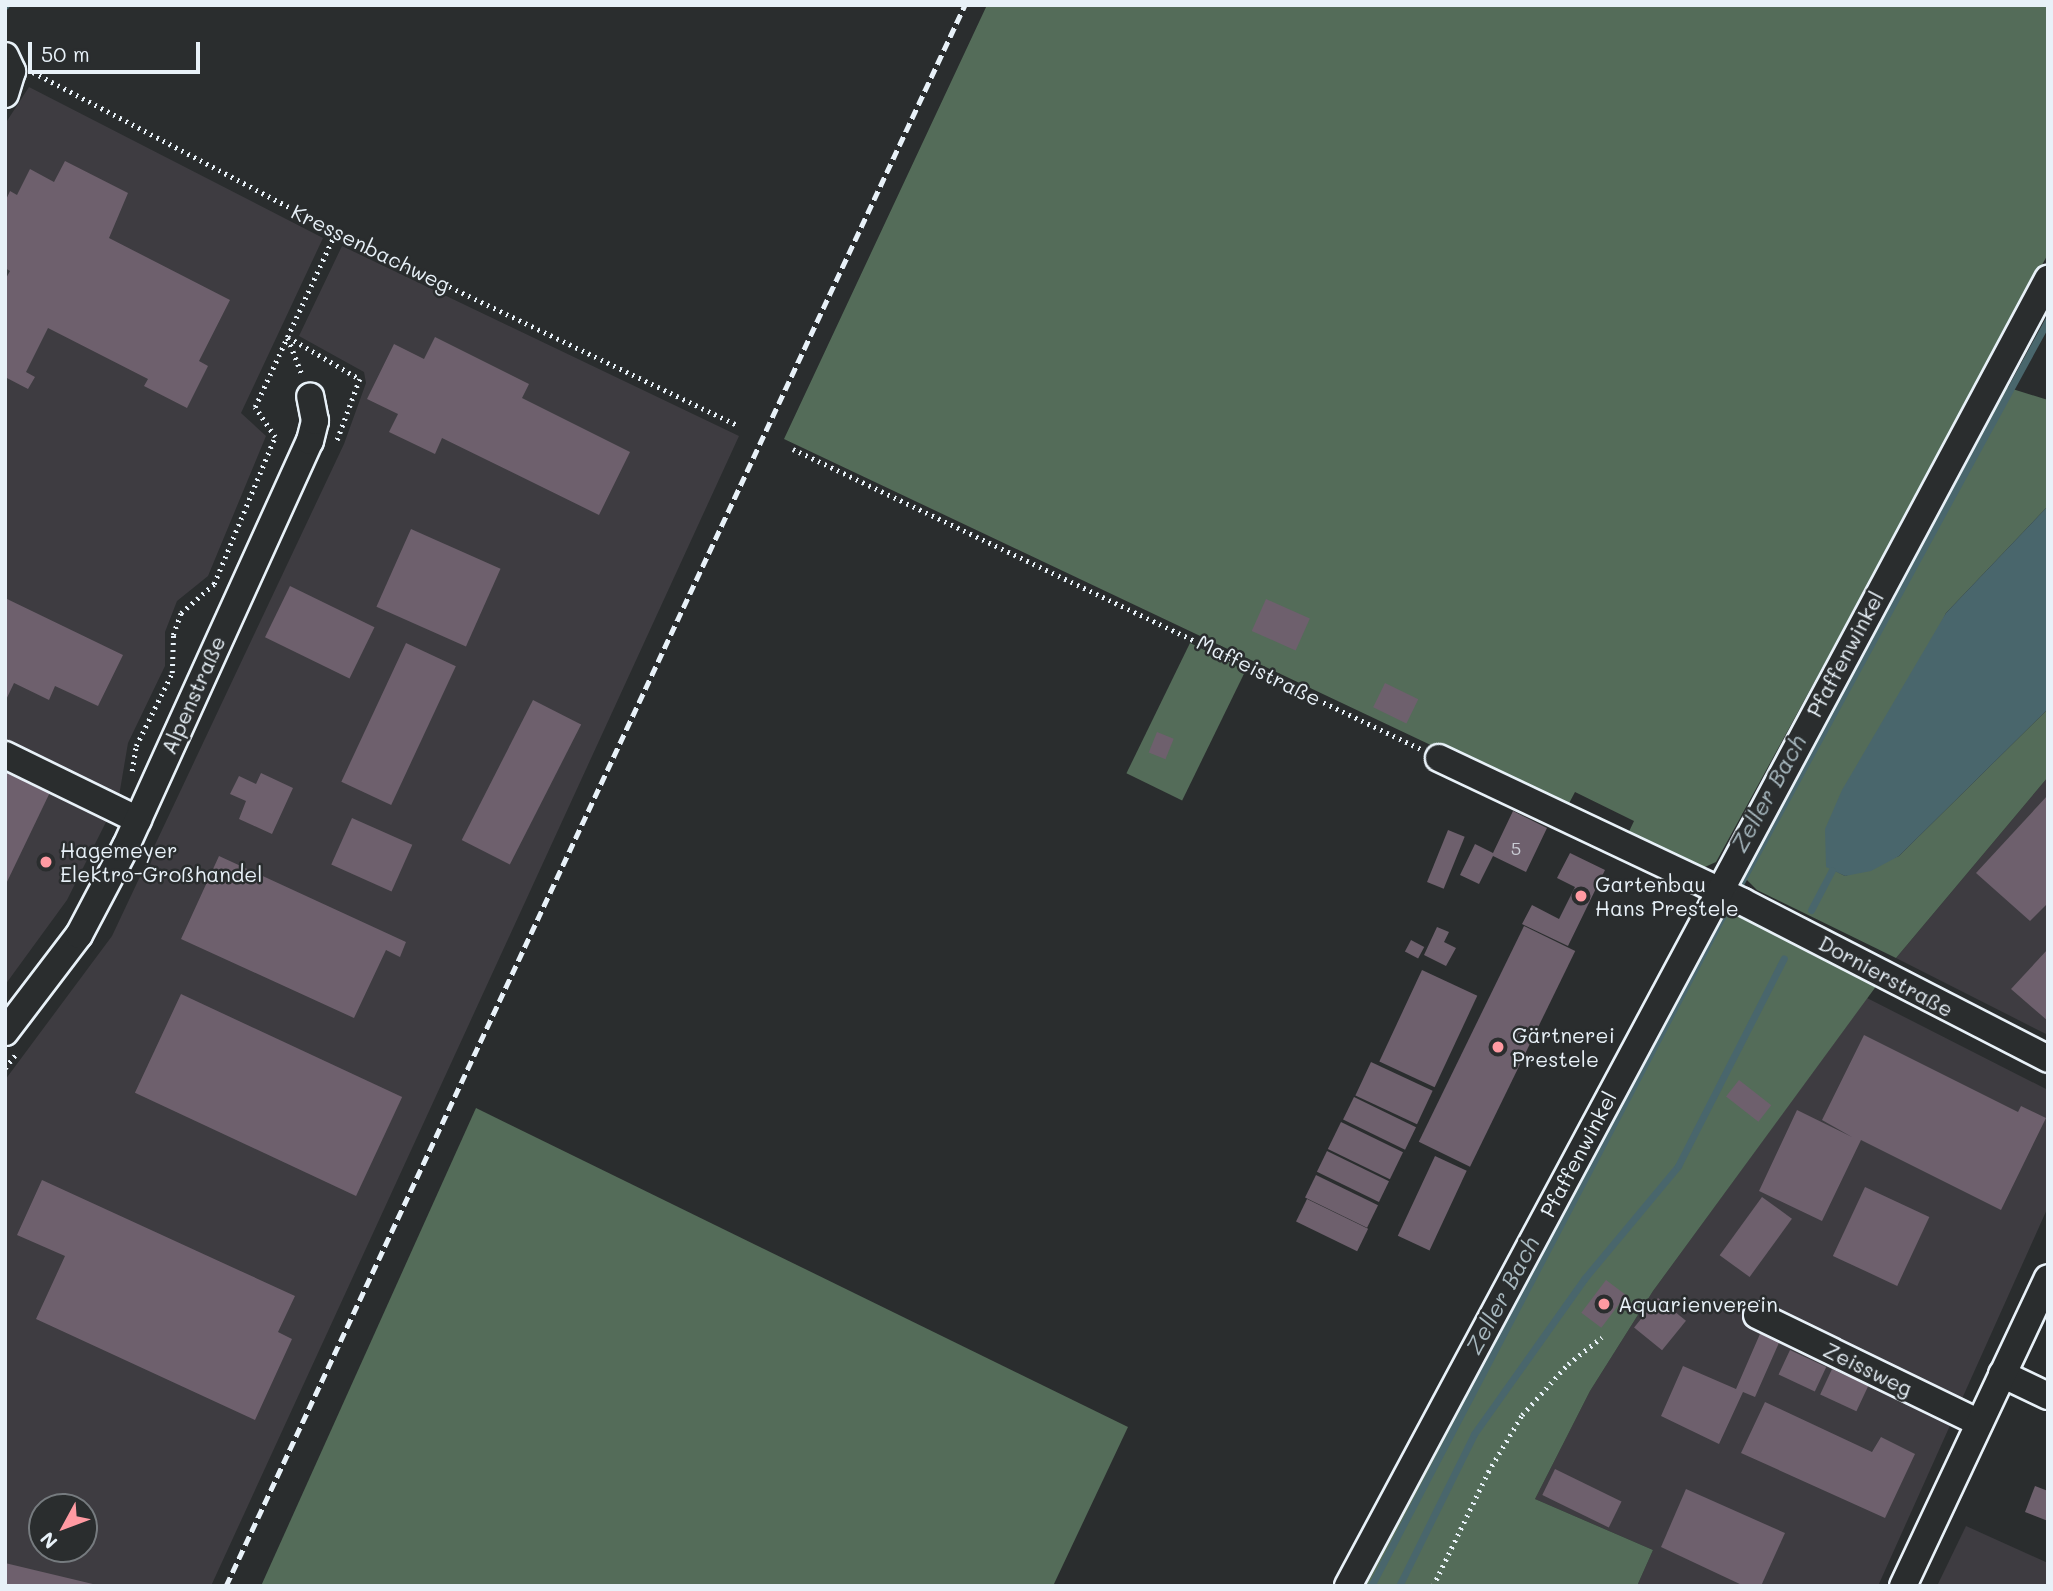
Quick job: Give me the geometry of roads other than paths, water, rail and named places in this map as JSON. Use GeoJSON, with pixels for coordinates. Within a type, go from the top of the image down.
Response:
{"type":"FeatureCollection","features":[{"type":"Feature","properties":{"kind":"street"},"geometry":{"type":"LineString","coordinates":[[5,94],[12,71],[7,57]]}},
{"type":"Feature","properties":{"kind":"street","name":"Pfaffenwinkel"},"geometry":{"type":"LineString","coordinates":[[1348,1586],[1728,896],[2048,279]]}},
{"type":"Feature","properties":{"kind":"street","name":"Alpenstraße"},"geometry":{"type":"LineString","coordinates":[[5,1032],[79,935],[130,815],[310,441],[315,421],[310,396]]}},
{"type":"Feature","properties":{"kind":"street"},"geometry":{"type":"LineString","coordinates":[[5,755],[130,815]]}},
{"type":"Feature","properties":{"kind":"street"},"geometry":{"type":"LineString","coordinates":[[1440,758],[1728,896]]}},
{"type":"Feature","properties":{"kind":"street","name":"Dornierstraße"},"geometry":{"type":"LineString","coordinates":[[1728,896],[2048,1059]]}},
{"type":"Feature","properties":{"kind":"street"},"geometry":{"type":"LineString","coordinates":[[1903,1586],[2048,1278]]}},
{"type":"Feature","properties":{"kind":"street","name":"Zeissweg"},"geometry":{"type":"LineString","coordinates":[[1757,1315],[1979,1423]]}},
{"type":"Feature","properties":{"kind":"street"},"geometry":{"type":"LineString","coordinates":[[2002,1374],[2048,1396]]}},
{"type":"Feature","properties":{"kind":"water"},"geometry":{"type":"Polygon","coordinates":[[[2048,506],[2048,709],[1899,856],[1871,871],[1845,876],[1826,867],[1825,829],[1842,790],[1946,613],[2048,506]]]}},
{"type":"Feature","properties":{"kind":"waterway","name":"Zeller Bach"},"geometry":{"type":"LineString","coordinates":[[1371,1586],[1722,917],[2048,320]]}},
{"type":"Feature","properties":{"kind":"waterway","name":"Zeller Bach"},"geometry":{"type":"LineString","coordinates":[[1811,910],[1832,870]]}},
{"type":"Feature","properties":{"kind":"waterway","name":"Zeller Bach"},"geometry":{"type":"LineString","coordinates":[[1399,1586],[1474,1434],[1584,1279],[1678,1166],[1784,958]]}},
{"type":"Feature","properties":{"kind":"railway"},"geometry":{"type":"LineString","coordinates":[[226,1586],[965,5]]}},
{"type":"Feature","properties":{"kind":"place","name":"Hagemeyer Elektro-Großhandel"},"geometry":{"type":"Point","coordinates":[46,862]}},
{"type":"Feature","properties":{"kind":"place","name":"Gartenbau Hans Prestele"},"geometry":{"type":"Point","coordinates":[1581,896]}},
{"type":"Feature","properties":{"kind":"place","name":"Gärtnerei Prestele"},"geometry":{"type":"Point","coordinates":[1498,1047]}},
{"type":"Feature","properties":{"kind":"place","name":"Aquarienverein"},"geometry":{"type":"Point","coordinates":[1604,1304]}}]}
